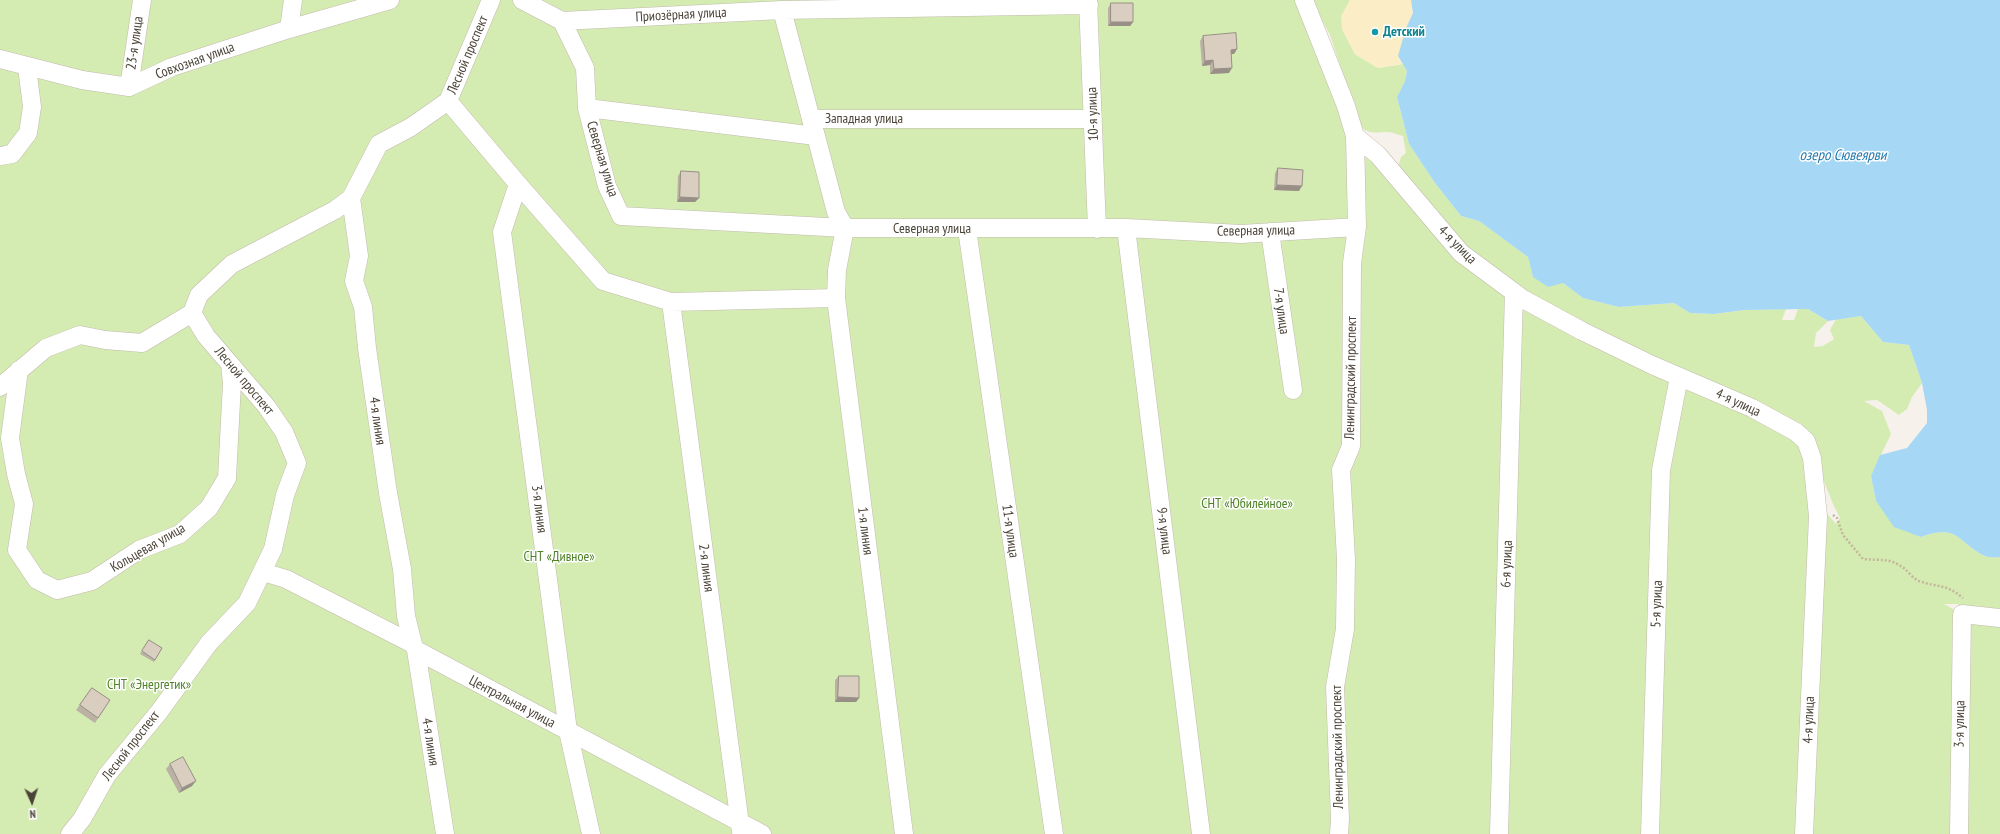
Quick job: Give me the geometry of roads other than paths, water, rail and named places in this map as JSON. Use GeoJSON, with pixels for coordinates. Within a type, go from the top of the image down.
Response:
{"type":"FeatureCollection","features":[{"type":"Feature","properties":{"kind":"street","name":"23-я улица"},"geometry":{"type":"LineString","coordinates":[[129,87],[142,0]]}},
{"type":"Feature","properties":{"kind":"street"},"geometry":{"type":"LineString","coordinates":[[289,29],[293,0]]}},
{"type":"Feature","properties":{"kind":"street","name":"Совхозная улица"},"geometry":{"type":"LineString","coordinates":[[129,87],[172,67],[289,29],[390,0]]}},
{"type":"Feature","properties":{"kind":"street","name":"Лесной проспект"},"geometry":{"type":"LineString","coordinates":[[70,834],[82,820],[107,775],[159,712],[209,643],[247,603],[263,572],[273,548],[285,495],[296,464],[284,432],[267,407],[206,336],[192,313],[199,295],[232,264],[335,210],[351,198],[379,144],[411,127],[448,101],[491,0]]}},
{"type":"Feature","properties":{"kind":"street"},"geometry":{"type":"LineString","coordinates":[[522,0],[562,21],[585,68],[587,108]]}},
{"type":"Feature","properties":{"kind":"street","name":"Ленинградский проспект"},"geometry":{"type":"LineString","coordinates":[[1304,0],[1341,92],[1355,136],[1357,227],[1352,263],[1351,446],[1341,470],[1346,559],[1345,629],[1335,687],[1340,819],[1339,834]]}},
{"type":"Feature","properties":{"kind":"street","name":"Приозёрная улица"},"geometry":{"type":"LineString","coordinates":[[562,21],[782,10],[1088,2]]}},
{"type":"Feature","properties":{"kind":"street","name":"10-я улица"},"geometry":{"type":"LineString","coordinates":[[1088,2],[1097,228]]}},
{"type":"Feature","properties":{"kind":"street"},"geometry":{"type":"LineString","coordinates":[[782,10],[836,212],[845,228]]}},
{"type":"Feature","properties":{"kind":"street"},"geometry":{"type":"LineString","coordinates":[[0,59],[82,80],[129,87]]}},
{"type":"Feature","properties":{"kind":"street"},"geometry":{"type":"LineString","coordinates":[[0,156],[12,154],[28,133],[32,107],[27,67]]}},
{"type":"Feature","properties":{"kind":"street"},"geometry":{"type":"LineString","coordinates":[[448,101],[602,280],[671,302],[836,298]]}},
{"type":"Feature","properties":{"kind":"street","name":"Западная улица"},"geometry":{"type":"LineString","coordinates":[[587,108],[814,127],[1093,118]]}},
{"type":"Feature","properties":{"kind":"street","name":"Северная улица"},"geometry":{"type":"LineString","coordinates":[[587,108],[607,186],[621,216],[845,228],[1126,228],[1241,234],[1357,227]]}},
{"type":"Feature","properties":{"kind":"street","name":"4-я улица"},"geometry":{"type":"LineString","coordinates":[[1355,136],[1378,155],[1461,253],[1514,293],[1582,331],[1679,377],[1752,408],[1796,432],[1806,441],[1812,458],[1818,516],[1804,834]]}},
{"type":"Feature","properties":{"kind":"street","name":"3-я линия"},"geometry":{"type":"LineString","coordinates":[[518,184],[502,232],[568,731],[591,834]]}},
{"type":"Feature","properties":{"kind":"street","name":"4-я линия"},"geometry":{"type":"LineString","coordinates":[[351,198],[359,256],[354,281],[363,307],[367,348],[388,493],[402,569],[406,616],[414,647],[445,834]]}},
{"type":"Feature","properties":{"kind":"street","name":"1-я линия"},"geometry":{"type":"LineString","coordinates":[[845,228],[836,270],[836,298],[904,834]]}},
{"type":"Feature","properties":{"kind":"street","name":"9-я улица"},"geometry":{"type":"LineString","coordinates":[[1126,228],[1201,834]]}},
{"type":"Feature","properties":{"kind":"street","name":"11-я улица"},"geometry":{"type":"LineString","coordinates":[[967,229],[1054,834]]}},
{"type":"Feature","properties":{"kind":"street","name":"7-я улица"},"geometry":{"type":"LineString","coordinates":[[1270,232],[1293,390]]}},
{"type":"Feature","properties":{"kind":"street","name":"6-я улица"},"geometry":{"type":"LineString","coordinates":[[1499,834],[1514,293]]}},
{"type":"Feature","properties":{"kind":"street","name":"2-я линия"},"geometry":{"type":"LineString","coordinates":[[671,302],[740,828]]}},
{"type":"Feature","properties":{"kind":"street"},"geometry":{"type":"LineString","coordinates":[[0,388],[46,348],[80,334],[105,340],[142,343],[192,313]]}},
{"type":"Feature","properties":{"kind":"street","name":"Кольцевая улица"},"geometry":{"type":"LineString","coordinates":[[19,370],[10,438],[16,474],[24,504],[17,550],[37,580],[57,590],[92,581],[139,550],[180,534],[209,508],[227,478],[228,427],[232,383],[230,364]]}},
{"type":"Feature","properties":{"kind":"street","name":"5-я улица"},"geometry":{"type":"LineString","coordinates":[[1650,834],[1661,470],[1679,377]]}},
{"type":"Feature","properties":{"kind":"street","name":"Центральная улица"},"geometry":{"type":"LineString","coordinates":[[263,572],[286,580],[414,647],[568,731],[740,828],[762,834]]}},
{"type":"Feature","properties":{"kind":"street","name":"3-я улица"},"geometry":{"type":"LineString","coordinates":[[1959,834],[1962,614],[2000,618]]}},
{"type":"Feature","properties":{"kind":"water","name":"озеро Сювеярви"},"geometry":{"type":"Polygon","coordinates":[[[1411,0],[2000,0],[2000,557],[1985,556],[1951,533],[1934,533],[1921,537],[1894,527],[1876,501],[1871,476],[1880,455],[1907,448],[1927,423],[1927,410],[1922,383],[1909,345],[1883,342],[1861,316],[1828,321],[1808,309],[1744,310],[1714,314],[1690,313],[1674,303],[1619,307],[1583,298],[1563,283],[1548,287],[1533,277],[1528,257],[1479,221],[1461,216],[1435,183],[1409,144],[1397,97],[1405,81],[1407,71],[1398,56],[1406,28],[1413,13],[1411,0]]]}},
{"type":"Feature","properties":{"kind":"place","name":"Детский"},"geometry":{"type":"Point","coordinates":[1375,32]}},
{"type":"Feature","properties":{"kind":"park label","name":"СНТ «Юбилейное»"},"geometry":{"type":"Point","coordinates":[1247,504]}},
{"type":"Feature","properties":{"kind":"park label","name":"СНТ «Дивное»"},"geometry":{"type":"Point","coordinates":[559,557]}},
{"type":"Feature","properties":{"kind":"park label","name":"СНТ «Энергетик»"},"geometry":{"type":"Point","coordinates":[149,685]}}]}
